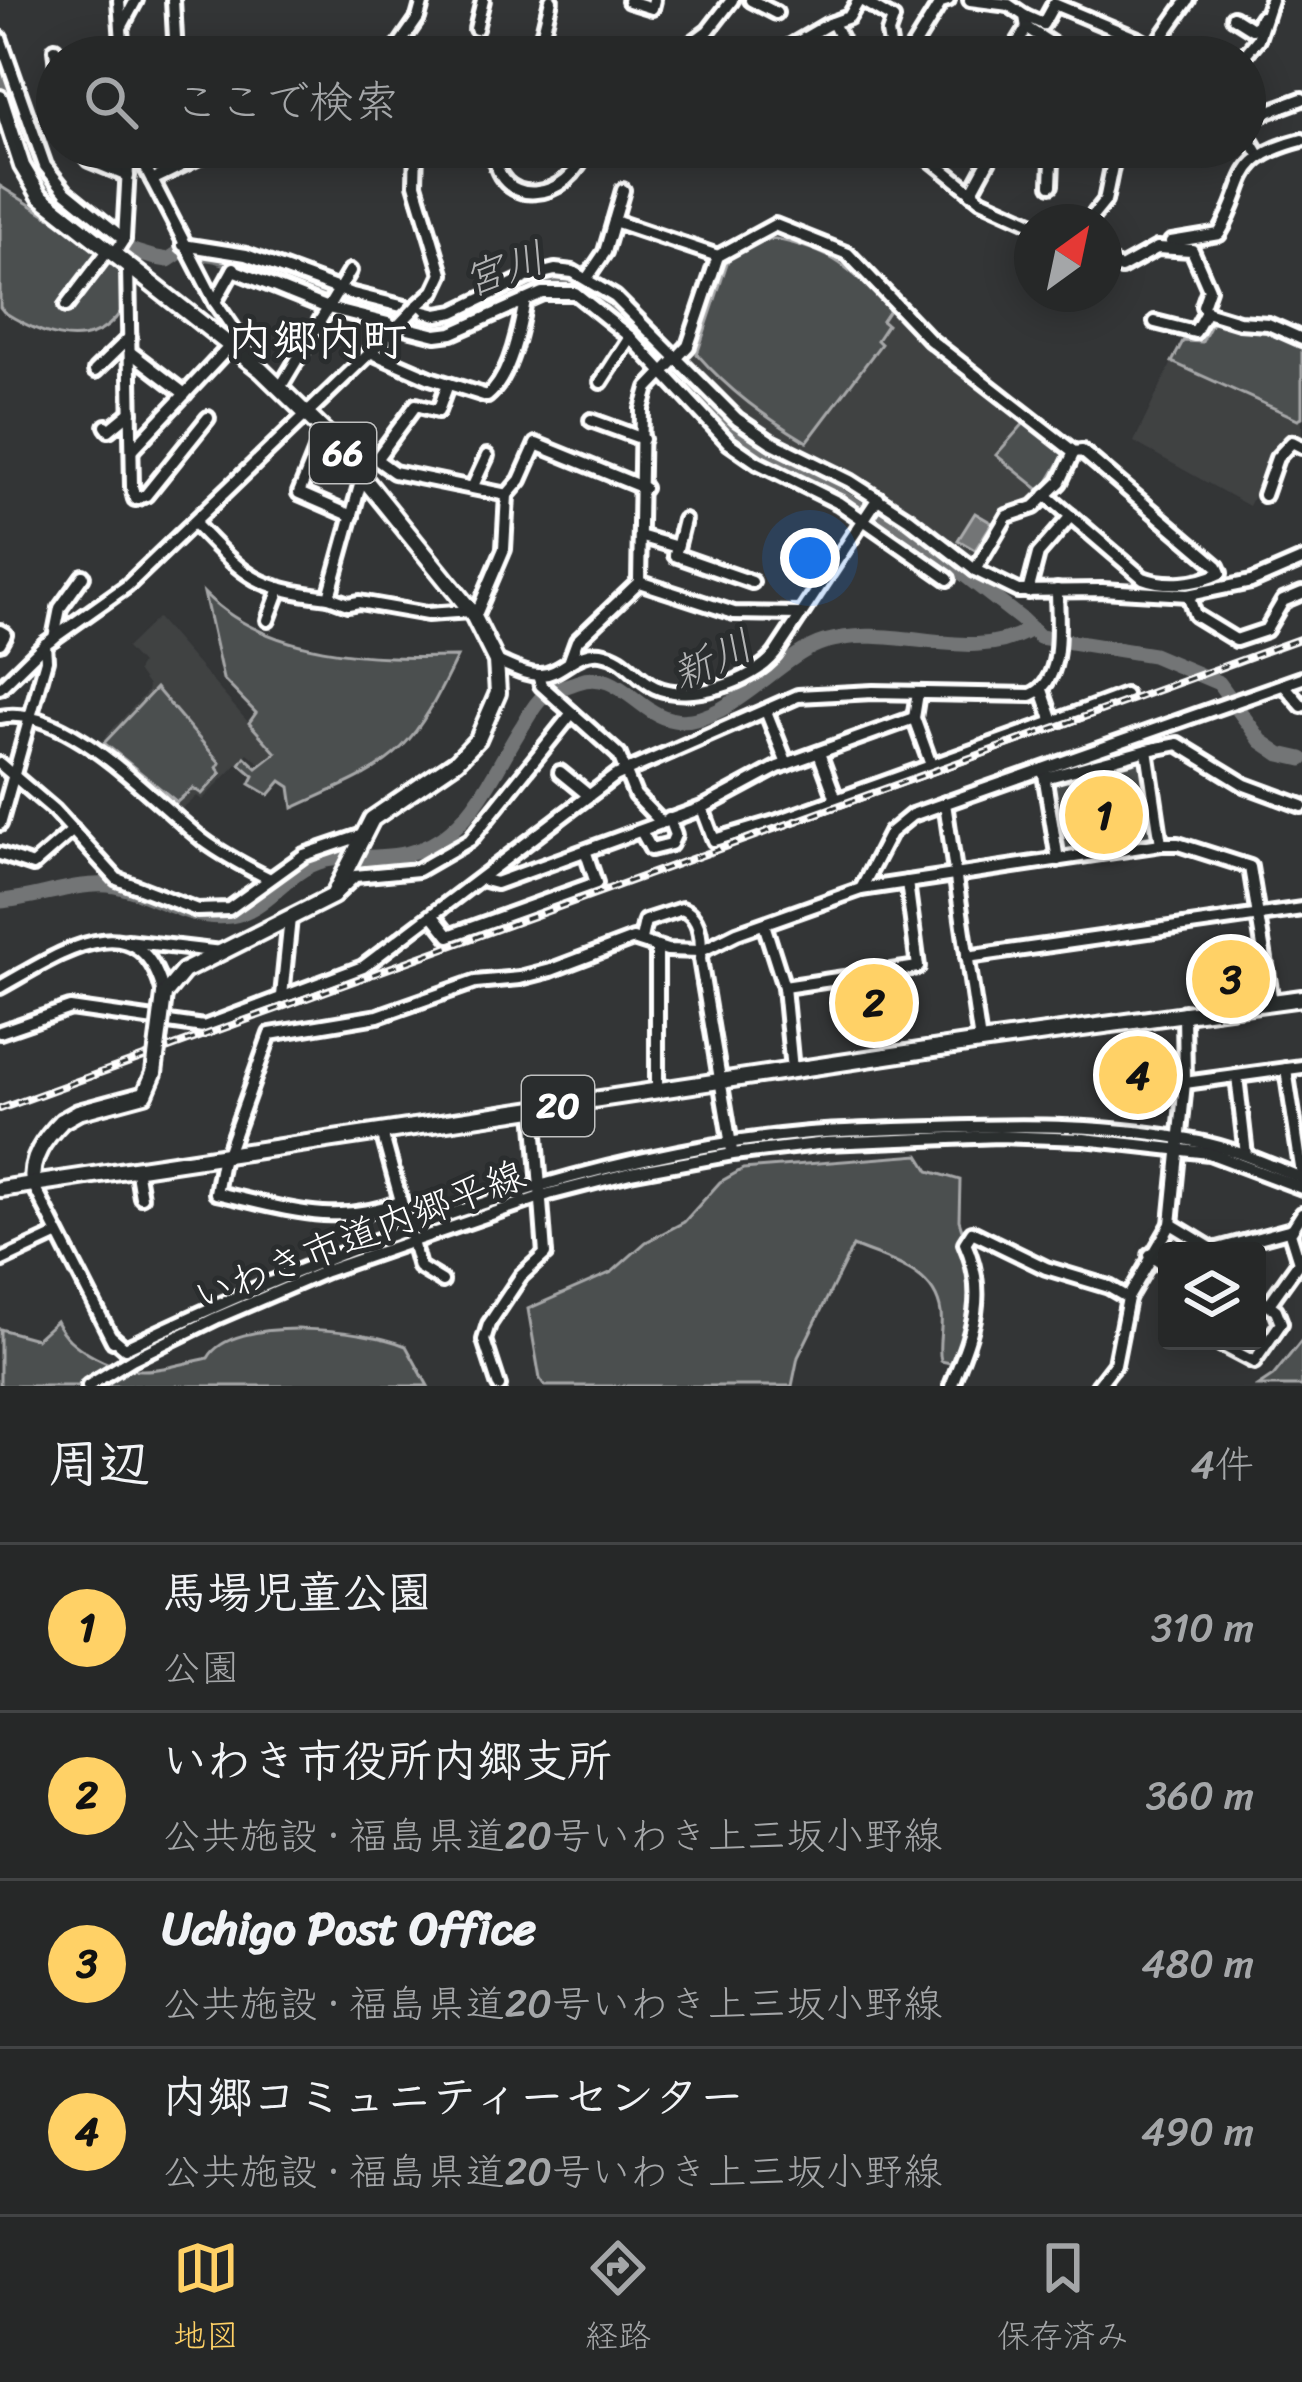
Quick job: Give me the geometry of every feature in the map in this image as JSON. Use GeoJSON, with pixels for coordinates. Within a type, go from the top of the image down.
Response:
{"type":"FeatureCollection","features":[{"type":"Feature","properties":{"kind":"main road","name":"66"},"geometry":{"type":"LineString","coordinates":[[0,98],[30,182],[40,196],[117,248],[128,268],[261,370],[308,414],[473,614],[496,661]]}},
{"type":"Feature","properties":{"kind":"main road"},"geometry":{"type":"LineString","coordinates":[[33,1184],[33,1162],[62,1121],[78,1112],[145,1094],[154,1073],[164,995],[184,971],[333,896],[360,840],[386,807],[457,761],[478,739],[498,693],[496,661]]}},
{"type":"Feature","properties":{"kind":"main road","name":"20"},"geometry":{"type":"LineString","coordinates":[[0,1189],[1302,998]]}},
{"type":"Feature","properties":{"kind":"street"},"geometry":{"type":"LineString","coordinates":[[119,0],[122,36]]}},
{"type":"Feature","properties":{"kind":"street"},"geometry":{"type":"LineString","coordinates":[[122,26],[136,0]]}},
{"type":"Feature","properties":{"kind":"street"},"geometry":{"type":"LineString","coordinates":[[173,0],[175,36]]}},
{"type":"Feature","properties":{"kind":"street"},"geometry":{"type":"LineString","coordinates":[[406,36],[418,19],[423,0]]}},
{"type":"Feature","properties":{"kind":"street"},"geometry":{"type":"LineString","coordinates":[[476,29],[483,0]]}},
{"type":"Feature","properties":{"kind":"street"},"geometry":{"type":"LineString","coordinates":[[542,36],[551,0]]}},
{"type":"Feature","properties":{"kind":"street"},"geometry":{"type":"LineString","coordinates":[[629,1],[652,8],[655,0]]}},
{"type":"Feature","properties":{"kind":"street"},"geometry":{"type":"LineString","coordinates":[[701,36],[733,0]]}},
{"type":"Feature","properties":{"kind":"street"},"geometry":{"type":"LineString","coordinates":[[751,0],[776,14]]}},
{"type":"Feature","properties":{"kind":"street"},"geometry":{"type":"LineString","coordinates":[[810,36],[849,17],[866,0],[921,32]]}},
{"type":"Feature","properties":{"kind":"street"},"geometry":{"type":"LineString","coordinates":[[919,36],[941,2],[948,0]]}},
{"type":"Feature","properties":{"kind":"street"},"geometry":{"type":"LineString","coordinates":[[970,0],[1009,5],[1043,36]]}},
{"type":"Feature","properties":{"kind":"street"},"geometry":{"type":"LineString","coordinates":[[1162,36],[1188,0]]}},
{"type":"Feature","properties":{"kind":"street"},"geometry":{"type":"LineString","coordinates":[[1233,17],[1255,28],[1270,1]]}},
{"type":"Feature","properties":{"kind":"street"},"geometry":{"type":"LineString","coordinates":[[1259,36],[1270,1]]}},
{"type":"Feature","properties":{"kind":"street"},"geometry":{"type":"LineString","coordinates":[[1026,22],[1043,24],[1054,4],[1127,36]]}},
{"type":"Feature","properties":{"kind":"street"},"geometry":{"type":"LineString","coordinates":[[889,36],[893,19]]}},
{"type":"Feature","properties":{"kind":"street"},"geometry":{"type":"LineString","coordinates":[[1019,36],[1026,22]]}},
{"type":"Feature","properties":{"kind":"street"},"geometry":{"type":"LineString","coordinates":[[833,23],[840,36]]}},
{"type":"Feature","properties":{"kind":"street"},"geometry":{"type":"LineString","coordinates":[[0,38],[36,140]]}},
{"type":"Feature","properties":{"kind":"street"},"geometry":{"type":"LineString","coordinates":[[1266,112],[1302,99]]}},
{"type":"Feature","properties":{"kind":"street"},"geometry":{"type":"LineString","coordinates":[[1266,153],[1302,140]]}},
{"type":"Feature","properties":{"kind":"street"},"geometry":{"type":"LineString","coordinates":[[47,168],[117,248]]}},
{"type":"Feature","properties":{"kind":"street"},"geometry":{"type":"LineString","coordinates":[[108,168],[128,176]]}},
{"type":"Feature","properties":{"kind":"street"},"geometry":{"type":"LineString","coordinates":[[66,306],[117,248],[128,168]]}},
{"type":"Feature","properties":{"kind":"street"},"geometry":{"type":"LineString","coordinates":[[146,168],[215,302],[261,370]]}},
{"type":"Feature","properties":{"kind":"street"},"geometry":{"type":"LineString","coordinates":[[152,180],[177,168]]}},
{"type":"Feature","properties":{"kind":"street"},"geometry":{"type":"LineString","coordinates":[[0,688],[50,641],[127,586],[440,281],[442,264],[415,184],[415,168]]}},
{"type":"Feature","properties":{"kind":"street"},"geometry":{"type":"LineString","coordinates":[[496,168],[509,185],[536,192],[562,186],[576,168]]}},
{"type":"Feature","properties":{"kind":"street"},"geometry":{"type":"LineString","coordinates":[[945,168],[971,194],[1014,214]]}},
{"type":"Feature","properties":{"kind":"street"},"geometry":{"type":"LineString","coordinates":[[971,194],[985,168]]}},
{"type":"Feature","properties":{"kind":"street"},"geometry":{"type":"LineString","coordinates":[[1051,184],[1052,168]]}},
{"type":"Feature","properties":{"kind":"street"},"geometry":{"type":"LineString","coordinates":[[1103,204],[1112,168]]}},
{"type":"Feature","properties":{"kind":"street"},"geometry":{"type":"LineString","coordinates":[[1122,266],[1157,248],[1219,234],[1249,168]]}},
{"type":"Feature","properties":{"kind":"street"},"geometry":{"type":"LineString","coordinates":[[588,278],[605,252],[623,190]]}},
{"type":"Feature","properties":{"kind":"street"},"geometry":{"type":"LineString","coordinates":[[614,220],[718,256]]}},
{"type":"Feature","properties":{"kind":"street"},"geometry":{"type":"LineString","coordinates":[[570,660],[578,641],[639,582],[644,398],[692,337],[718,256],[775,225],[848,254],[930,340],[1074,452],[1082,451],[1220,569],[1214,578],[1181,583],[1158,584],[1143,578],[1046,495]]}},
{"type":"Feature","properties":{"kind":"street"},"geometry":{"type":"LineString","coordinates":[[184,246],[437,315],[554,270],[588,278],[615,297],[676,361],[756,433],[876,501],[996,583],[1028,592],[1188,596],[1251,582],[1302,560]]}},
{"type":"Feature","properties":{"kind":"street"},"geometry":{"type":"LineString","coordinates":[[1155,322],[1196,332],[1209,286],[1192,250],[1157,248]]}},
{"type":"Feature","properties":{"kind":"street"},"geometry":{"type":"LineString","coordinates":[[215,302],[234,261]]}},
{"type":"Feature","properties":{"kind":"street"},"geometry":{"type":"LineString","coordinates":[[234,261],[328,306],[436,335],[452,333],[556,290],[575,293],[629,337],[704,420],[748,458],[865,518],[948,579]]}},
{"type":"Feature","properties":{"kind":"street"},"geometry":{"type":"LineString","coordinates":[[128,268],[133,494],[138,500],[208,418]]}},
{"type":"Feature","properties":{"kind":"street"},"geometry":{"type":"LineString","coordinates":[[280,388],[350,271]]}},
{"type":"Feature","properties":{"kind":"street"},"geometry":{"type":"LineString","coordinates":[[370,352],[487,396],[516,347],[525,300]]}},
{"type":"Feature","properties":{"kind":"street"},"geometry":{"type":"LineString","coordinates":[[418,305],[463,308]]}},
{"type":"Feature","properties":{"kind":"street"},"geometry":{"type":"LineString","coordinates":[[1205,312],[1268,324],[1302,339]]}},
{"type":"Feature","properties":{"kind":"street"},"geometry":{"type":"LineString","coordinates":[[95,371],[130,337]]}},
{"type":"Feature","properties":{"kind":"street"},"geometry":{"type":"LineString","coordinates":[[602,382],[629,337]]}},
{"type":"Feature","properties":{"kind":"street"},"geometry":{"type":"LineString","coordinates":[[132,450],[230,346]]}},
{"type":"Feature","properties":{"kind":"street"},"geometry":{"type":"LineString","coordinates":[[130,352],[185,394]]}},
{"type":"Feature","properties":{"kind":"street"},"geometry":{"type":"LineString","coordinates":[[377,458],[416,405],[438,411],[448,384]]}},
{"type":"Feature","properties":{"kind":"street"},"geometry":{"type":"LineString","coordinates":[[106,426],[109,430],[131,412]]}},
{"type":"Feature","properties":{"kind":"street"},"geometry":{"type":"LineString","coordinates":[[591,420],[643,439]]}},
{"type":"Feature","properties":{"kind":"street"},"geometry":{"type":"LineString","coordinates":[[352,516],[299,493],[328,435],[356,444],[394,472],[507,495]]}},
{"type":"Feature","properties":{"kind":"street"},"geometry":{"type":"LineString","coordinates":[[1264,495],[1277,458],[1292,442],[1302,447]]}},
{"type":"Feature","properties":{"kind":"street"},"geometry":{"type":"LineString","coordinates":[[194,523],[239,571],[279,591],[427,614],[473,614],[504,548],[507,495],[520,480],[536,443],[644,488]]}},
{"type":"Feature","properties":{"kind":"street"},"geometry":{"type":"LineString","coordinates":[[975,570],[1007,517],[1034,507],[1063,477],[1074,452]]}},
{"type":"Feature","properties":{"kind":"street"},"geometry":{"type":"LineString","coordinates":[[472,488],[487,456]]}},
{"type":"Feature","properties":{"kind":"street"},"geometry":{"type":"LineString","coordinates":[[329,597],[362,478]]}},
{"type":"Feature","properties":{"kind":"street"},"geometry":{"type":"LineString","coordinates":[[496,661],[538,675],[589,652],[618,657],[657,688],[684,693],[763,667],[876,501]]}},
{"type":"Feature","properties":{"kind":"street"},"geometry":{"type":"LineString","coordinates":[[1028,592],[1038,554],[1071,516]]}},
{"type":"Feature","properties":{"kind":"street"},"geometry":{"type":"LineString","coordinates":[[684,520],[675,555],[752,582]]}},
{"type":"Feature","properties":{"kind":"street"},"geometry":{"type":"LineString","coordinates":[[643,537],[677,548]]}},
{"type":"Feature","properties":{"kind":"street"},"geometry":{"type":"LineString","coordinates":[[0,824],[60,608],[83,575]]}},
{"type":"Feature","properties":{"kind":"street"},"geometry":{"type":"LineString","coordinates":[[1140,593],[1143,578]]}},
{"type":"Feature","properties":{"kind":"street"},"geometry":{"type":"LineString","coordinates":[[639,582],[734,613],[800,614]]}},
{"type":"Feature","properties":{"kind":"street"},"geometry":{"type":"LineString","coordinates":[[268,620],[279,591]]}},
{"type":"Feature","properties":{"kind":"street"},"geometry":{"type":"LineString","coordinates":[[1188,596],[1195,615],[1236,640],[1266,630],[1283,601],[1302,592]]}},
{"type":"Feature","properties":{"kind":"street"},"geometry":{"type":"LineString","coordinates":[[0,1032],[70,1008],[204,1027],[371,964],[587,794],[626,771],[809,694],[1017,696],[1042,690],[1053,673],[1057,593]]}},
{"type":"Feature","properties":{"kind":"street"},"geometry":{"type":"LineString","coordinates":[[0,631],[5,634],[0,643]]}},
{"type":"Feature","properties":{"kind":"street"},"geometry":{"type":"LineString","coordinates":[[538,675],[545,689],[619,755],[635,794],[675,835],[671,844],[651,849],[640,831]]}},
{"type":"Feature","properties":{"kind":"street"},"geometry":{"type":"LineString","coordinates":[[1044,774],[1302,678]]}},
{"type":"Feature","properties":{"kind":"street"},"geometry":{"type":"LineString","coordinates":[[1280,686],[1302,706]]}},
{"type":"Feature","properties":{"kind":"street"},"geometry":{"type":"LineString","coordinates":[[1042,690],[1053,722]]}},
{"type":"Feature","properties":{"kind":"street"},"geometry":{"type":"LineString","coordinates":[[918,693],[914,718],[931,765]]}},
{"type":"Feature","properties":{"kind":"street"},"geometry":{"type":"LineString","coordinates":[[702,808],[714,840],[1125,695]]}},
{"type":"Feature","properties":{"kind":"street"},"geometry":{"type":"LineString","coordinates":[[766,710],[787,764]]}},
{"type":"Feature","properties":{"kind":"street"},"geometry":{"type":"LineString","coordinates":[[333,896],[355,876],[418,870],[470,839],[571,711]]}},
{"type":"Feature","properties":{"kind":"street"},"geometry":{"type":"LineString","coordinates":[[0,717],[29,716],[80,740],[223,854],[268,878]]}},
{"type":"Feature","properties":{"kind":"street"},"geometry":{"type":"LineString","coordinates":[[481,879],[496,883],[586,853],[702,808],[787,764],[914,718]]}},
{"type":"Feature","properties":{"kind":"street"},"geometry":{"type":"LineString","coordinates":[[861,889],[890,832],[912,815],[1044,774],[1178,744],[1245,785],[1302,806]]}},
{"type":"Feature","properties":{"kind":"street"},"geometry":{"type":"LineString","coordinates":[[1148,751],[1162,844]]}},
{"type":"Feature","properties":{"kind":"street"},"geometry":{"type":"LineString","coordinates":[[819,753],[836,799]]}},
{"type":"Feature","properties":{"kind":"street"},"geometry":{"type":"LineString","coordinates":[[0,764],[73,830],[117,879],[197,910],[229,909],[304,855],[360,840]]}},
{"type":"Feature","properties":{"kind":"street"},"geometry":{"type":"LineString","coordinates":[[560,772],[587,794]]}},
{"type":"Feature","properties":{"kind":"street"},"geometry":{"type":"LineString","coordinates":[[1044,774],[1058,860]]}},
{"type":"Feature","properties":{"kind":"street"},"geometry":{"type":"LineString","coordinates":[[945,803],[980,1042]]}},
{"type":"Feature","properties":{"kind":"street"},"geometry":{"type":"LineString","coordinates":[[0,854],[33,865],[73,830]]}},
{"type":"Feature","properties":{"kind":"street"},"geometry":{"type":"LineString","coordinates":[[400,1202],[374,1212],[332,1217],[216,1193],[225,1154],[270,1034],[378,1016],[475,982],[535,974],[640,939],[657,949],[701,951],[861,889],[1162,844],[1178,844],[1250,867],[1272,1002]]}},
{"type":"Feature","properties":{"kind":"street"},"geometry":{"type":"LineString","coordinates":[[434,917],[448,936],[596,883],[586,853]]}},
{"type":"Feature","properties":{"kind":"street"},"geometry":{"type":"LineString","coordinates":[[784,987],[917,967],[907,882]]}},
{"type":"Feature","properties":{"kind":"street"},"geometry":{"type":"LineString","coordinates":[[640,939],[645,921],[682,908],[693,915],[703,940],[732,1149]]}},
{"type":"Feature","properties":{"kind":"street"},"geometry":{"type":"LineString","coordinates":[[967,957],[1302,909]]}},
{"type":"Feature","properties":{"kind":"street"},"geometry":{"type":"LineString","coordinates":[[282,996],[290,918]]}},
{"type":"Feature","properties":{"kind":"street"},"geometry":{"type":"LineString","coordinates":[[764,924],[784,987],[792,1070]]}},
{"type":"Feature","properties":{"kind":"street"},"geometry":{"type":"LineString","coordinates":[[118,940],[147,958],[164,995]]}},
{"type":"Feature","properties":{"kind":"street"},"geometry":{"type":"LineString","coordinates":[[0,987],[80,943],[118,940],[221,952]]}},
{"type":"Feature","properties":{"kind":"street"},"geometry":{"type":"LineString","coordinates":[[657,949],[657,1090]]}},
{"type":"Feature","properties":{"kind":"street"},"geometry":{"type":"LineString","coordinates":[[1097,1386],[1115,1364],[1128,1298],[1171,1224],[1185,1083],[1184,1012]]}},
{"type":"Feature","properties":{"kind":"street"},"geometry":{"type":"LineString","coordinates":[[1185,1083],[1302,1066]]}},
{"type":"Feature","properties":{"kind":"street"},"geometry":{"type":"LineString","coordinates":[[1286,1069],[1298,1118],[1302,1178]]}},
{"type":"Feature","properties":{"kind":"street"},"geometry":{"type":"LineString","coordinates":[[1237,1076],[1246,1156]]}},
{"type":"Feature","properties":{"kind":"street"},"geometry":{"type":"LineString","coordinates":[[499,1386],[484,1340],[489,1324],[521,1276],[545,1254],[534,1109]]}},
{"type":"Feature","properties":{"kind":"street"},"geometry":{"type":"LineString","coordinates":[[382,1132],[418,1267],[442,1281]]}},
{"type":"Feature","properties":{"kind":"street","name":"いわき市道内郷平線"},"geometry":{"type":"LineString","coordinates":[[112,1337],[125,1348],[207,1309],[539,1192],[732,1149],[1000,1136],[1084,1138],[1180,1143],[1246,1156],[1302,1178]]}},
{"type":"Feature","properties":{"kind":"street","name":"いわき市道内郷平線"},"geometry":{"type":"LineString","coordinates":[[1180,1143],[1302,1178]]}},
{"type":"Feature","properties":{"kind":"street"},"geometry":{"type":"LineString","coordinates":[[136,1168],[141,1196]]}},
{"type":"Feature","properties":{"kind":"street"},"geometry":{"type":"LineString","coordinates":[[33,1184],[118,1351],[132,1359],[137,1350],[207,1309]]}},
{"type":"Feature","properties":{"kind":"street"},"geometry":{"type":"LineString","coordinates":[[1269,1304],[1299,1262],[1290,1237],[1302,1214]]}},
{"type":"Feature","properties":{"kind":"street"},"geometry":{"type":"LineString","coordinates":[[1171,1224],[1214,1250],[1292,1229]]}},
{"type":"Feature","properties":{"kind":"street"},"geometry":{"type":"LineString","coordinates":[[951,1386],[977,1318],[975,1265],[965,1243],[972,1232],[1046,1268],[1109,1287],[1128,1298]]}},
{"type":"Feature","properties":{"kind":"street"},"geometry":{"type":"LineString","coordinates":[[0,1261],[56,1235]]}},
{"type":"Feature","properties":{"kind":"street","name":"いわき市道内郷平線"},"geometry":{"type":"LineString","coordinates":[[88,1386],[132,1359],[281,1288],[411,1236]]}},
{"type":"Feature","properties":{"kind":"street"},"geometry":{"type":"LineString","coordinates":[[1150,1255],[1158,1261]]}},
{"type":"Feature","properties":{"kind":"street"},"geometry":{"type":"LineString","coordinates":[[1266,1302],[1281,1323],[1266,1344]]}},
{"type":"Feature","properties":{"kind":"street"},"geometry":{"type":"LineString","coordinates":[[1231,1350],[1253,1362],[1262,1350]]}},
{"type":"Feature","properties":{"kind":"shaded area"},"geometry":{"type":"Polygon","coordinates":[[[0,186],[131,268],[137,276],[115,320],[83,337],[65,337],[4,312],[0,307],[0,186]]]}},
{"type":"Feature","properties":{"kind":"shaded area"},"geometry":{"type":"Polygon","coordinates":[[[775,229],[851,261],[924,342],[1024,416],[1070,457],[1031,505],[1012,509],[974,565],[889,502],[888,493],[879,487],[871,489],[758,429],[720,397],[686,358],[720,259],[775,229]]]}},
{"type":"Feature","properties":{"kind":"shaded area"},"geometry":{"type":"Polygon","coordinates":[[[775,239],[840,263],[890,309],[877,340],[881,344],[807,442],[748,403],[697,354],[728,260],[757,242],[775,239]]]}},
{"type":"Feature","properties":{"kind":"shaded area"},"geometry":{"type":"Polygon","coordinates":[[[1212,318],[1266,327],[1302,344],[1302,443],[1275,453],[1249,506],[1134,442],[1183,339],[1200,340],[1212,318]]]}},
{"type":"Feature","properties":{"kind":"shaded area"},"geometry":{"type":"Polygon","coordinates":[[[1213,321],[1266,329],[1302,347],[1302,417],[1172,362],[1183,341],[1202,342],[1213,321]]]}},
{"type":"Feature","properties":{"kind":"shaded area"},"geometry":{"type":"Polygon","coordinates":[[[1026,421],[1065,453],[1042,492],[996,455],[1026,421]]]}},
{"type":"Feature","properties":{"kind":"shaded area"},"geometry":{"type":"Polygon","coordinates":[[[975,513],[992,523],[975,550],[958,540],[975,513]]]}},
{"type":"Feature","properties":{"kind":"shaded area"},"geometry":{"type":"Polygon","coordinates":[[[204,593],[259,631],[290,642],[357,655],[457,657],[426,716],[402,747],[365,774],[293,808],[290,787],[281,781],[269,795],[250,784],[254,776],[240,764],[245,757],[257,768],[276,753],[249,723],[256,713],[223,679],[204,593]]]}},
{"type":"Feature","properties":{"kind":"shaded area"},"geometry":{"type":"Polygon","coordinates":[[[157,618],[275,753],[263,766],[248,753],[202,800],[197,796],[179,811],[96,747],[147,692],[137,671],[141,664],[126,648],[157,618]]]}},
{"type":"Feature","properties":{"kind":"shaded area"},"geometry":{"type":"Polygon","coordinates":[[[156,688],[220,763],[221,773],[202,794],[193,788],[177,802],[104,743],[156,688]]]}},
{"type":"Feature","properties":{"kind":"shaded area"},"geometry":{"type":"Polygon","coordinates":[[[1147,750],[1160,835],[1057,851],[1045,778],[1147,750]]]}},
{"type":"Feature","properties":{"kind":"shaded area"},"geometry":{"type":"Polygon","coordinates":[[[919,1155],[929,1171],[960,1180],[959,1220],[972,1262],[975,1311],[955,1364],[941,1361],[941,1313],[930,1286],[895,1262],[853,1246],[798,1357],[792,1386],[545,1386],[540,1379],[528,1309],[612,1272],[646,1242],[684,1222],[720,1182],[743,1169],[919,1155]]]}},
{"type":"Feature","properties":{"kind":"shaded area"},"geometry":{"type":"Polygon","coordinates":[[[56,1321],[84,1351],[134,1370],[208,1358],[222,1344],[271,1330],[362,1335],[406,1346],[428,1386],[0,1386],[0,1329],[36,1339],[56,1321]]]}},
{"type":"Feature","properties":{"kind":"shaded area"},"geometry":{"type":"Polygon","coordinates":[[[1302,1340],[1302,1386],[1258,1386],[1273,1376],[1302,1340]]]}},
{"type":"Feature","properties":{"kind":"waterway","name":"宮川"},"geometry":{"type":"LineString","coordinates":[[0,69],[36,157]]}},
{"type":"Feature","properties":{"kind":"waterway","name":"宮川"},"geometry":{"type":"LineString","coordinates":[[42,168],[78,216],[133,251],[168,260],[183,250],[215,255],[416,324],[455,324],[530,289],[581,285],[731,428],[961,572],[1040,637],[1153,655],[1219,683],[1261,741],[1280,754],[1302,759]]}},
{"type":"Feature","properties":{"kind":"waterway","name":"新川"},"geometry":{"type":"LineString","coordinates":[[0,901],[108,885],[198,914],[230,916],[257,906],[317,862],[410,853],[438,841],[473,807],[538,702],[560,688],[592,679],[605,681],[661,716],[693,720],[732,703],[824,642],[877,636],[981,644],[1029,630]]}},
{"type":"Feature","properties":{"kind":"railway"},"geometry":{"type":"LineString","coordinates":[[0,1109],[1302,638]]}},
{"type":"Feature","properties":{"kind":"place","name":"馬場児童公園"},"geometry":{"type":"Point","coordinates":[1104,815]}},
{"type":"Feature","properties":{"kind":"place","name":"Uchigo Post Office"},"geometry":{"type":"Point","coordinates":[1231,979]}},
{"type":"Feature","properties":{"kind":"place","name":"いわき市役所内郷支所"},"geometry":{"type":"Point","coordinates":[874,1003]}},
{"type":"Feature","properties":{"kind":"place","name":"内郷コミュニティーセンター"},"geometry":{"type":"Point","coordinates":[1138,1075]}},
{"type":"Feature","properties":{"kind":"district","name":"内郷内町"},"geometry":{"type":"Point","coordinates":[317,340]}}]}
